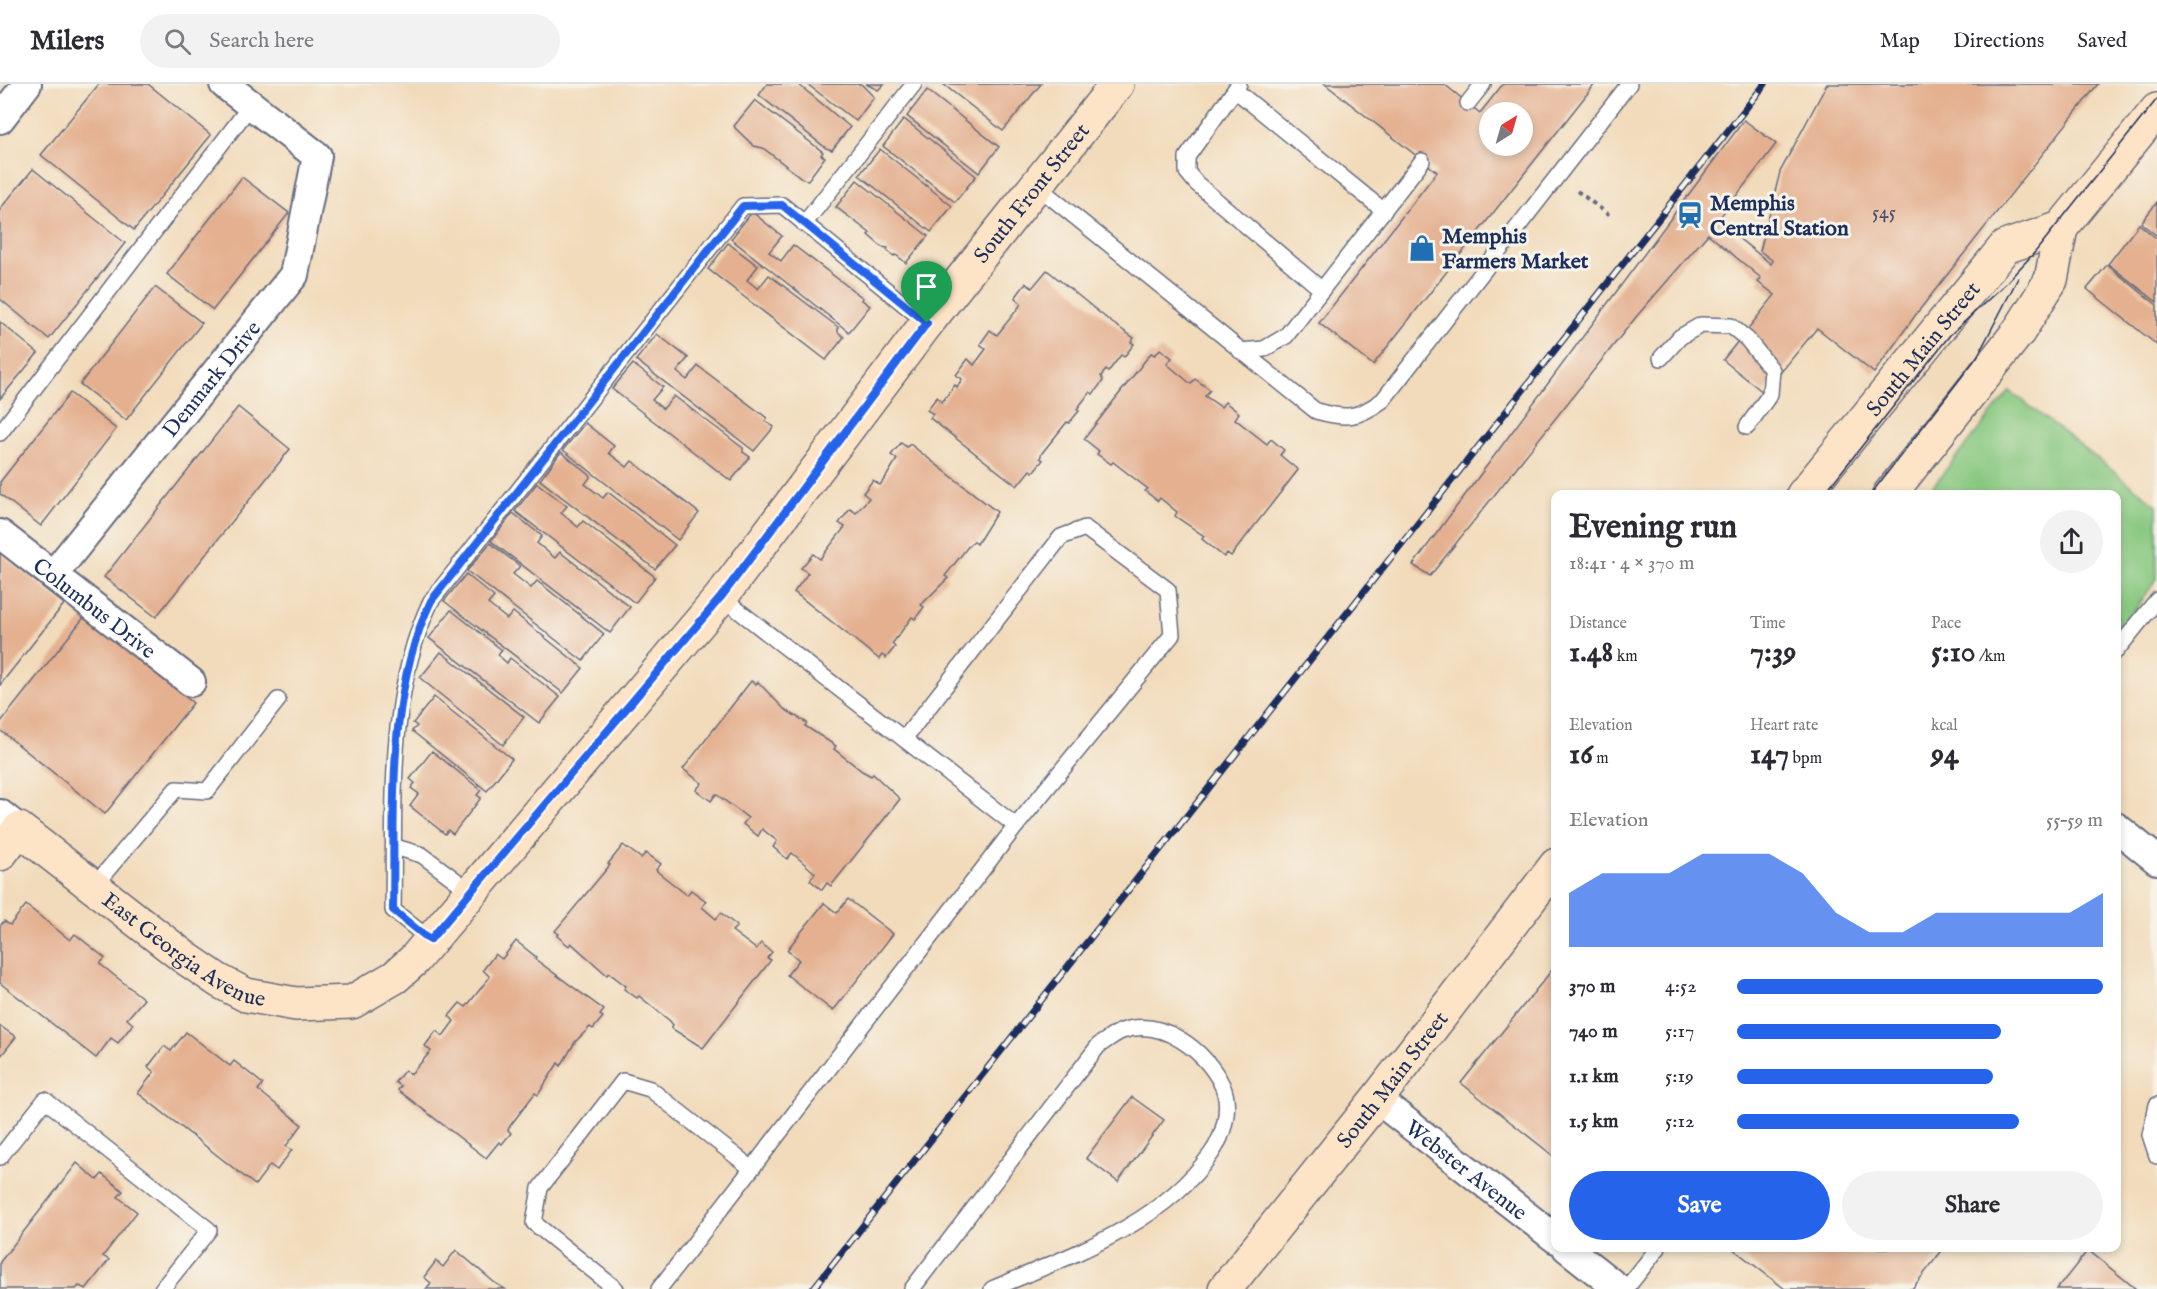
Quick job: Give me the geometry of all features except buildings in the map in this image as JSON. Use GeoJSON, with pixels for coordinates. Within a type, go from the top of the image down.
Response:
{"type":"FeatureCollection","features":[{"type":"Feature","properties":{"kind":"main road","name":"South Front Street"},"geometry":{"type":"LineString","coordinates":[[371,993],[395,977],[430,940],[721,597],[927,323],[1117,84]]}},
{"type":"Feature","properties":{"kind":"main road"},"geometry":{"type":"LineString","coordinates":[[1893,490],[2019,331],[2051,280],[2061,228],[2157,110]]}},
{"type":"Feature","properties":{"kind":"main road","name":"South Main Street"},"geometry":{"type":"LineString","coordinates":[[1807,490],[2005,247],[2061,228]]}},
{"type":"Feature","properties":{"kind":"main road","name":"East Georgia Avenue"},"geometry":{"type":"LineString","coordinates":[[6,832],[93,887],[219,981],[246,995],[296,1004],[324,1004],[352,1002],[371,993]]}},
{"type":"Feature","properties":{"kind":"main road","name":"South Main Street"},"geometry":{"type":"LineString","coordinates":[[1225,1289],[1377,1099],[1551,872]]}},
{"type":"Feature","properties":{"kind":"street"},"geometry":{"type":"LineString","coordinates":[[0,119],[27,84]]}},
{"type":"Feature","properties":{"kind":"street"},"geometry":{"type":"LineString","coordinates":[[224,84],[251,105]]}},
{"type":"Feature","properties":{"kind":"street","name":"Denmark Drive"},"geometry":{"type":"LineString","coordinates":[[53,575],[294,275],[317,156],[251,105]]}},
{"type":"Feature","properties":{"kind":"street","name":"Columbus Drive"},"geometry":{"type":"LineString","coordinates":[[0,534],[191,681]]}},
{"type":"Feature","properties":{"kind":"street"},"geometry":{"type":"LineString","coordinates":[[2121,831],[2157,860]]}},
{"type":"Feature","properties":{"kind":"street","name":"Webster Avenue"},"geometry":{"type":"LineString","coordinates":[[1377,1099],[1551,1235]]}},
{"type":"Feature","properties":{"kind":"street"},"geometry":{"type":"LineString","coordinates":[[1572,1252],[1619,1289]]}},
{"type":"Feature","properties":{"kind":"lane"},"geometry":{"type":"LineString","coordinates":[[804,224],[914,84]]}},
{"type":"Feature","properties":{"kind":"lane"},"geometry":{"type":"LineString","coordinates":[[1468,103],[1483,84]]}},
{"type":"Feature","properties":{"kind":"lane"},"geometry":{"type":"LineString","coordinates":[[1037,186],[1316,411],[1342,418],[1366,412],[1383,400],[1629,84]]}},
{"type":"Feature","properties":{"kind":"lane"},"geometry":{"type":"LineString","coordinates":[[1322,290],[1196,183],[1187,171],[1186,157],[1237,87],[1384,211]]}},
{"type":"Feature","properties":{"kind":"lane"},"geometry":{"type":"LineString","coordinates":[[0,433],[251,105]]}},
{"type":"Feature","properties":{"kind":"lane"},"geometry":{"type":"LineString","coordinates":[[1240,351],[1264,349],[1286,336],[1422,161]]}},
{"type":"Feature","properties":{"kind":"lane"},"geometry":{"type":"LineString","coordinates":[[430,940],[393,910],[397,743],[406,677],[421,621],[431,601],[743,206],[782,205],[927,323]]}},
{"type":"Feature","properties":{"kind":"lane"},"geometry":{"type":"LineString","coordinates":[[1661,358],[1680,337],[1701,325],[1731,326],[1747,339],[1772,370],[1770,394],[1747,427]]}},
{"type":"Feature","properties":{"kind":"lane"},"geometry":{"type":"LineString","coordinates":[[659,1289],[1016,826],[1173,635],[1168,590],[1085,528],[1061,537],[904,739]]}},
{"type":"Feature","properties":{"kind":"lane"},"geometry":{"type":"LineString","coordinates":[[721,597],[1016,826]]}},
{"type":"Feature","properties":{"kind":"lane"},"geometry":{"type":"LineString","coordinates":[[2121,645],[2157,600]]}},
{"type":"Feature","properties":{"kind":"lane"},"geometry":{"type":"LineString","coordinates":[[93,887],[176,789],[207,791],[279,700]]}},
{"type":"Feature","properties":{"kind":"lane"},"geometry":{"type":"LineString","coordinates":[[394,847],[422,855],[470,891]]}},
{"type":"Feature","properties":{"kind":"lane"},"geometry":{"type":"LineString","coordinates":[[912,1289],[1099,1045],[1122,1031],[1149,1028],[1175,1036],[1203,1056],[1223,1087],[1226,1120],[1212,1153],[1187,1182],[1148,1213],[1106,1240],[992,1289]]}},
{"type":"Feature","properties":{"kind":"lane"},"geometry":{"type":"LineString","coordinates":[[616,1289],[534,1223],[540,1188],[623,1081],[650,1089],[751,1168]]}},
{"type":"Feature","properties":{"kind":"lane"},"geometry":{"type":"LineString","coordinates":[[0,1157],[45,1100],[209,1230],[162,1289]]}},
{"type":"Feature","properties":{"kind":"lane"},"geometry":{"type":"LineString","coordinates":[[2157,1106],[2150,1136],[2157,1156]]}},
{"type":"Feature","properties":{"kind":"lane"},"geometry":{"type":"LineString","coordinates":[[1626,1289],[1655,1252]]}},
{"type":"Feature","properties":{"kind":"path"},"geometry":{"type":"LineString","coordinates":[[1558,175],[1609,215]]}},
{"type":"Feature","properties":{"kind":"green space"},"geometry":{"type":"Polygon","coordinates":[[[2010,391],[2157,505],[2157,579],[2121,630],[2121,490],[1930,490],[2010,391]]]}},
{"type":"Feature","properties":{"kind":"tram line"},"geometry":{"type":"LineString","coordinates":[[1827,490],[1950,335],[2004,285],[2036,251],[2157,99]]}},
{"type":"Feature","properties":{"kind":"tram line"},"geometry":{"type":"LineString","coordinates":[[1874,490],[1977,357],[2018,278]]}},
{"type":"Feature","properties":{"kind":"railway"},"geometry":{"type":"LineString","coordinates":[[813,1289],[1765,84]]}},
{"type":"Feature","properties":{"kind":"place","name":"Memphis Central Station"},"geometry":{"type":"Point","coordinates":[1690,215]}},
{"type":"Feature","properties":{"kind":"place","name":"Memphis Farmers Market"},"geometry":{"type":"Point","coordinates":[1422,248]}},
{"type":"Feature","properties":{"kind":"route"},"geometry":{"type":"LineString","coordinates":[[782,205],[927,323],[721,597],[430,940],[393,910],[397,743],[406,677],[421,621],[431,601],[743,206],[782,205]]}}]}
